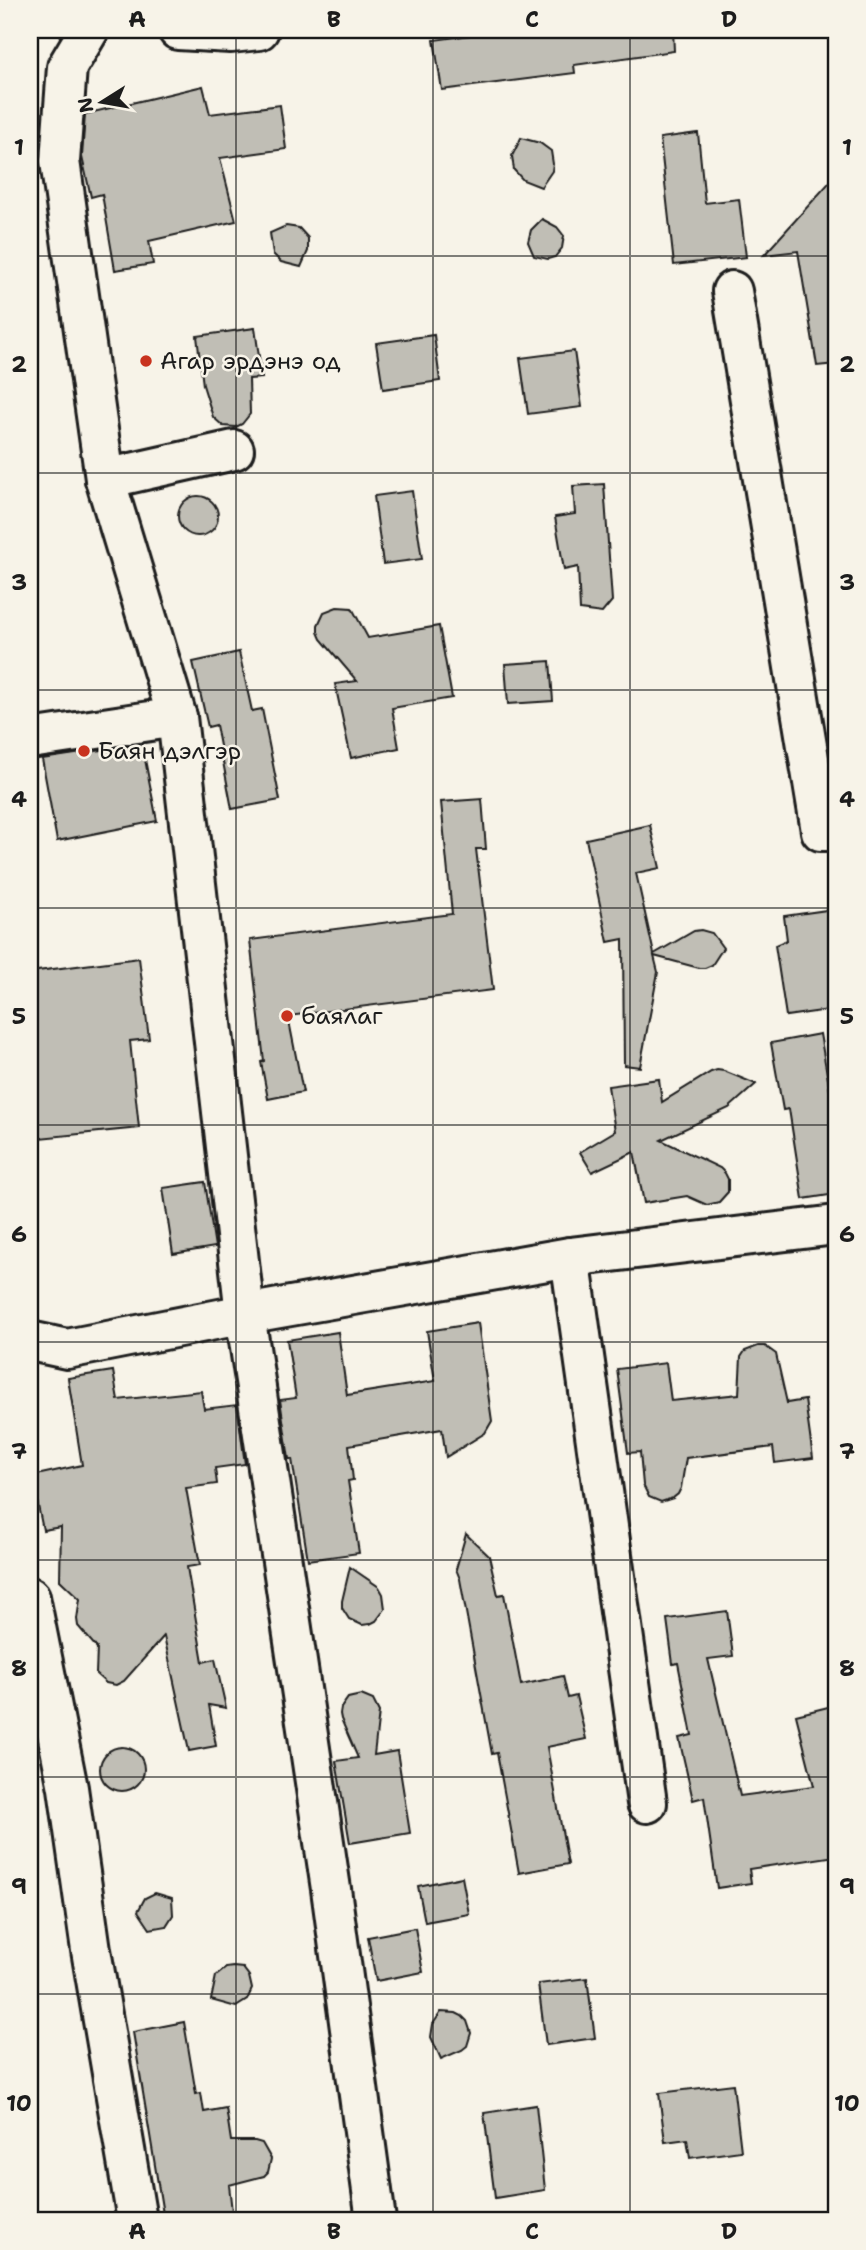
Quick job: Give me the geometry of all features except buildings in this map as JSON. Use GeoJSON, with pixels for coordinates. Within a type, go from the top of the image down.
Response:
{"type":"FeatureCollection","features":[{"type":"Feature","properties":{"kind":"street"},"geometry":{"type":"LineString","coordinates":[[89,30],[67,67],[60,161],[105,479],[177,717],[245,1314],[329,1876],[376,2220]]}},
{"type":"Feature","properties":{"kind":"street"},"geometry":{"type":"LineString","coordinates":[[178,30],[231,33],[259,30]]}},
{"type":"Feature","properties":{"kind":"street"},"geometry":{"type":"LineString","coordinates":[[732,290],[821,831],[836,831]]}},
{"type":"Feature","properties":{"kind":"street"},"geometry":{"type":"LineString","coordinates":[[105,479],[234,450]]}},
{"type":"Feature","properties":{"kind":"street"},"geometry":{"type":"LineString","coordinates":[[30,738],[177,717]]}},
{"type":"Feature","properties":{"kind":"street"},"geometry":{"type":"LineString","coordinates":[[30,1341],[67,1349],[245,1314],[570,1258],[836,1225]]}},
{"type":"Feature","properties":{"kind":"street"},"geometry":{"type":"LineString","coordinates":[[570,1258],[647,1803]]}},
{"type":"Feature","properties":{"kind":"street"},"geometry":{"type":"LineString","coordinates":[[30,1597],[68,1788],[91,1950],[137,2220]]}},
{"type":"Feature","properties":{"kind":"place","name":"Агар эрдэнэ од"},"geometry":{"type":"Point","coordinates":[146,361]}},
{"type":"Feature","properties":{"kind":"place","name":"Баян дэлгэр"},"geometry":{"type":"Point","coordinates":[84,751]}},
{"type":"Feature","properties":{"kind":"place","name":"баялаг"},"geometry":{"type":"Point","coordinates":[287,1016]}}]}
